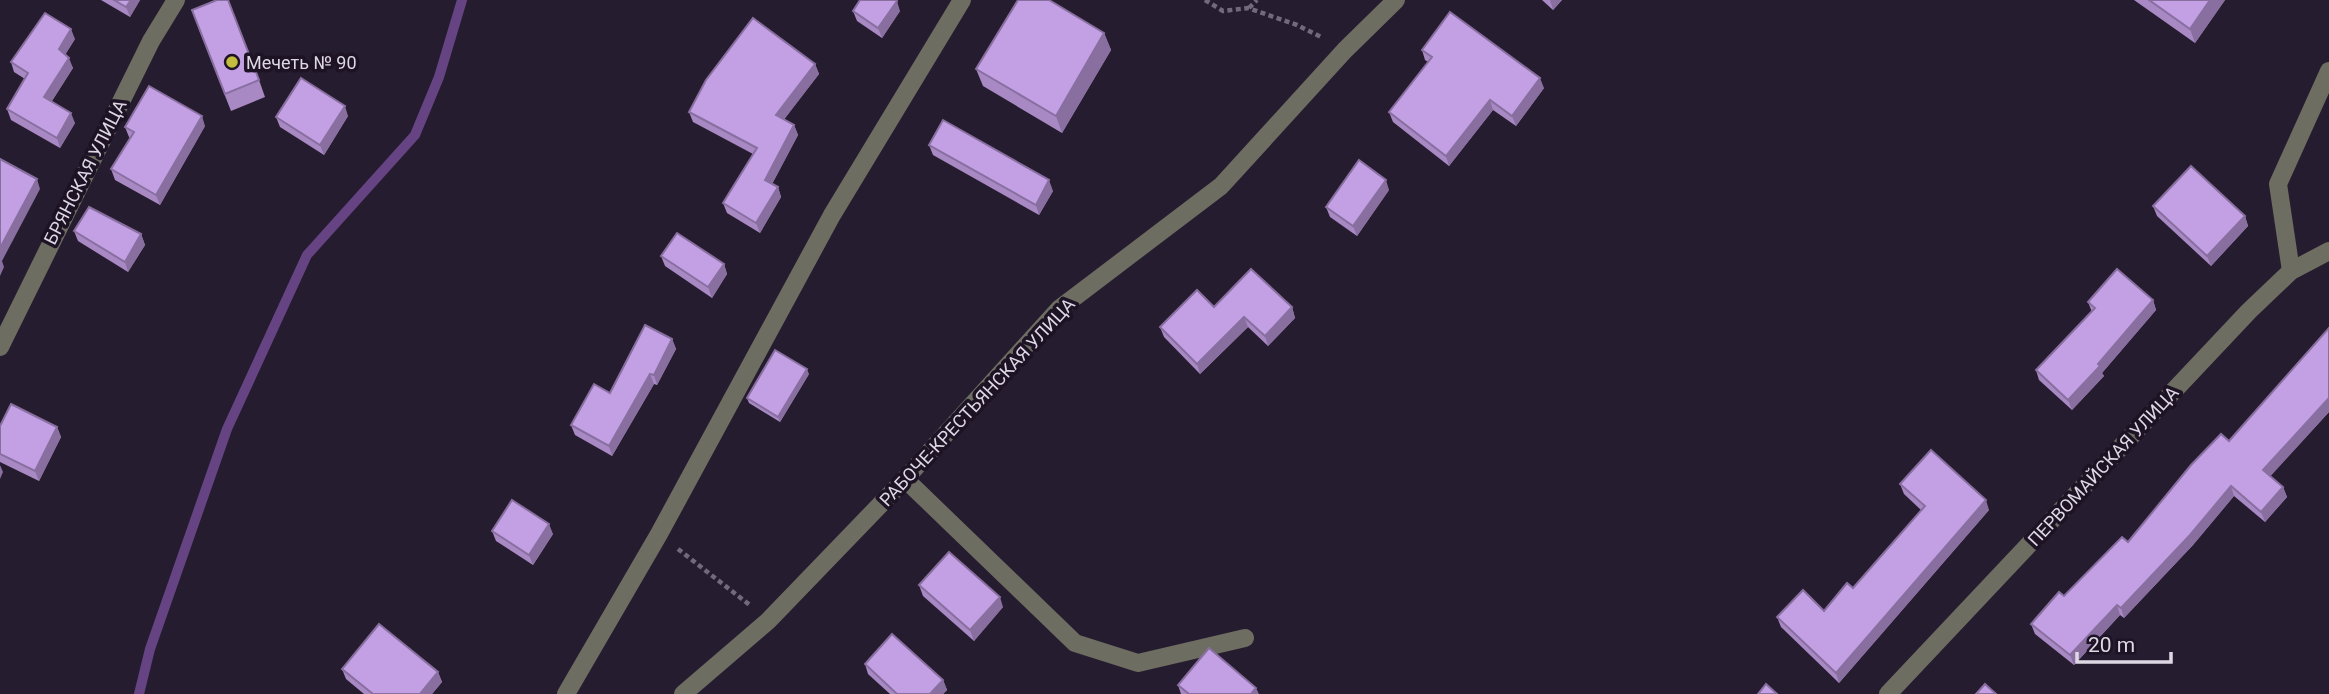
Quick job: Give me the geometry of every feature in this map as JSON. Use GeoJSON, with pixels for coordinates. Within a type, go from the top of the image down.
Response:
{"type":"FeatureCollection","features":[{"type":"Feature","properties":{"kind":"street","name":"БРЯНСКАЯ УЛИЦА"},"geometry":{"type":"LineString","coordinates":[[0,347],[145,53],[176,0]]}},
{"type":"Feature","properties":{"kind":"street"},"geometry":{"type":"LineString","coordinates":[[566,694],[659,534],[832,215],[962,0]]}},
{"type":"Feature","properties":{"kind":"street","name":"РАБОЧЕ-КРЕСТЬЯНСКАЯ УЛИЦА"},"geometry":{"type":"LineString","coordinates":[[683,694],[768,621],[905,479],[1059,309],[1221,186],[1346,50],[1396,0]]}},
{"type":"Feature","properties":{"kind":"street"},"geometry":{"type":"LineString","coordinates":[[2291,271],[2278,184],[2329,71]]}},
{"type":"Feature","properties":{"kind":"street","name":"ПЕРВОМАЙСКАЯ УЛИЦА"},"geometry":{"type":"LineString","coordinates":[[1888,694],[2249,311],[2291,271],[2329,251]]}},
{"type":"Feature","properties":{"kind":"street"},"geometry":{"type":"LineString","coordinates":[[905,479],[1075,643],[1138,663],[1245,638]]}},
{"type":"Feature","properties":{"kind":"path"},"geometry":{"type":"LineString","coordinates":[[1205,0],[1223,11],[1248,8],[1297,25],[1346,50]]}},
{"type":"Feature","properties":{"kind":"path"},"geometry":{"type":"LineString","coordinates":[[1248,8],[1257,0]]}},
{"type":"Feature","properties":{"kind":"path"},"geometry":{"type":"LineString","coordinates":[[659,534],[768,621]]}},
{"type":"Feature","properties":{"kind":"building"},"geometry":{"type":"Polygon","coordinates":[[[114,0],[131,0],[126,7],[114,0]]]}},
{"type":"Feature","properties":{"kind":"building","name":"Мечеть № 90"},"geometry":{"type":"Polygon","coordinates":[[[217,0],[228,0],[259,80],[225,94],[192,10],[217,0]]]}},
{"type":"Feature","properties":{"kind":"building"},"geometry":{"type":"Polygon","coordinates":[[[860,0],[897,1],[878,28],[853,11],[860,0]]]}},
{"type":"Feature","properties":{"kind":"building"},"geometry":{"type":"Polygon","coordinates":[[[1018,0],[1049,0],[1104,33],[1056,116],[976,69],[1018,0]]]}},
{"type":"Feature","properties":{"kind":"building"},"geometry":{"type":"Polygon","coordinates":[[[2149,0],[2210,0],[2190,29],[2149,0]]]}},
{"type":"Feature","properties":{"kind":"building"},"geometry":{"type":"Polygon","coordinates":[[[1450,12],[1540,78],[1512,116],[1490,100],[1446,156],[1389,112],[1432,57],[1422,50],[1450,12]]]}},
{"type":"Feature","properties":{"kind":"building"},"geometry":{"type":"Polygon","coordinates":[[[45,13],[71,29],[59,49],[69,58],[44,97],[71,113],[57,138],[7,109],[28,73],[11,62],[45,13]]]}},
{"type":"Feature","properties":{"kind":"building"},"geometry":{"type":"Polygon","coordinates":[[[753,18],[815,64],[776,115],[794,125],[765,180],[778,187],[756,223],[723,203],[757,148],[689,112],[706,80],[753,18]]]}},
{"type":"Feature","properties":{"kind":"building"},"geometry":{"type":"Polygon","coordinates":[[[301,78],[345,106],[320,145],[276,117],[301,78]]]}},
{"type":"Feature","properties":{"kind":"building"},"geometry":{"type":"Polygon","coordinates":[[[149,86],[202,116],[156,195],[111,169],[134,132],[125,127],[149,86]]]}},
{"type":"Feature","properties":{"kind":"building"},"geometry":{"type":"Polygon","coordinates":[[[943,120],[1049,180],[1036,205],[929,145],[943,120]]]}},
{"type":"Feature","properties":{"kind":"building"},"geometry":{"type":"Polygon","coordinates":[[[0,159],[37,179],[0,248],[0,159]]]}},
{"type":"Feature","properties":{"kind":"building"},"geometry":{"type":"Polygon","coordinates":[[[1359,160],[1386,180],[1353,226],[1326,207],[1359,160]]]}},
{"type":"Feature","properties":{"kind":"building"},"geometry":{"type":"Polygon","coordinates":[[[2191,166],[2245,216],[2207,256],[2153,206],[2191,166]]]}},
{"type":"Feature","properties":{"kind":"building"},"geometry":{"type":"Polygon","coordinates":[[[89,207],[141,234],[125,262],[74,231],[89,207]]]}},
{"type":"Feature","properties":{"kind":"building"},"geometry":{"type":"Polygon","coordinates":[[[677,233],[724,264],[708,287],[661,256],[677,233]]]}},
{"type":"Feature","properties":{"kind":"building"},"geometry":{"type":"Polygon","coordinates":[[[1251,269],[1292,307],[1265,336],[1244,317],[1197,364],[1160,327],[1197,290],[1214,307],[1251,269]]]}},
{"type":"Feature","properties":{"kind":"building"},"geometry":{"type":"Polygon","coordinates":[[[2117,269],[2153,300],[2098,364],[2100,366],[2068,400],[2036,370],[2095,308],[2088,302],[2117,269]]]}},
{"type":"Feature","properties":{"kind":"building"},"geometry":{"type":"Polygon","coordinates":[[[645,325],[672,339],[654,375],[650,374],[609,446],[571,425],[594,384],[610,393],[645,325]]]}},
{"type":"Feature","properties":{"kind":"building"},"geometry":{"type":"Polygon","coordinates":[[[2329,328],[2329,398],[2263,470],[2283,487],[2261,512],[2231,486],[2190,535],[2121,608],[2117,605],[2070,655],[2031,624],[2059,592],[2064,596],[2122,537],[2128,542],[2191,465],[2221,434],[2229,441],[2329,328]]]}},
{"type":"Feature","properties":{"kind":"building"},"geometry":{"type":"Polygon","coordinates":[[[775,350],[807,369],[778,417],[747,398],[775,350]]]}},
{"type":"Feature","properties":{"kind":"building"},"geometry":{"type":"Polygon","coordinates":[[[11,404],[57,427],[35,471],[0,454],[0,426],[11,404]]]}},
{"type":"Feature","properties":{"kind":"building"},"geometry":{"type":"Polygon","coordinates":[[[1931,450],[1986,500],[1836,673],[1777,617],[1803,590],[1824,611],[1847,583],[1853,588],[1925,506],[1900,484],[1931,450]]]}},
{"type":"Feature","properties":{"kind":"building"},"geometry":{"type":"Polygon","coordinates":[[[512,500],[549,524],[529,555],[492,531],[512,500]]]}},
{"type":"Feature","properties":{"kind":"building"},"geometry":{"type":"Polygon","coordinates":[[[949,552],[1000,597],[970,630],[919,585],[949,552]]]}},
{"type":"Feature","properties":{"kind":"building"},"geometry":{"type":"Polygon","coordinates":[[[379,624],[438,672],[420,694],[373,694],[342,669],[379,624]]]}},
{"type":"Feature","properties":{"kind":"building"},"geometry":{"type":"Polygon","coordinates":[[[892,634],[943,680],[930,694],[897,694],[865,664],[892,634]]]}},
{"type":"Feature","properties":{"kind":"building"},"geometry":{"type":"Polygon","coordinates":[[[1209,648],[1256,688],[1251,694],[1189,694],[1178,685],[1209,648]]]}},
{"type":"Feature","properties":{"kind":"building"},"geometry":{"type":"Polygon","coordinates":[[[1766,684],[1777,694],[1758,694],[1766,684]]]}},
{"type":"Feature","properties":{"kind":"building"},"geometry":{"type":"Polygon","coordinates":[[[1985,684],[1996,694],[1976,694],[1985,684]]]}},
{"type":"Feature","properties":{"kind":"waterway"},"geometry":{"type":"LineString","coordinates":[[139,694],[150,649],[227,429],[307,255],[415,135],[439,77],[462,0]]}},
{"type":"Feature","properties":{"kind":"place","name":"Мечеть № 90"},"geometry":{"type":"Point","coordinates":[232,62]}}]}
